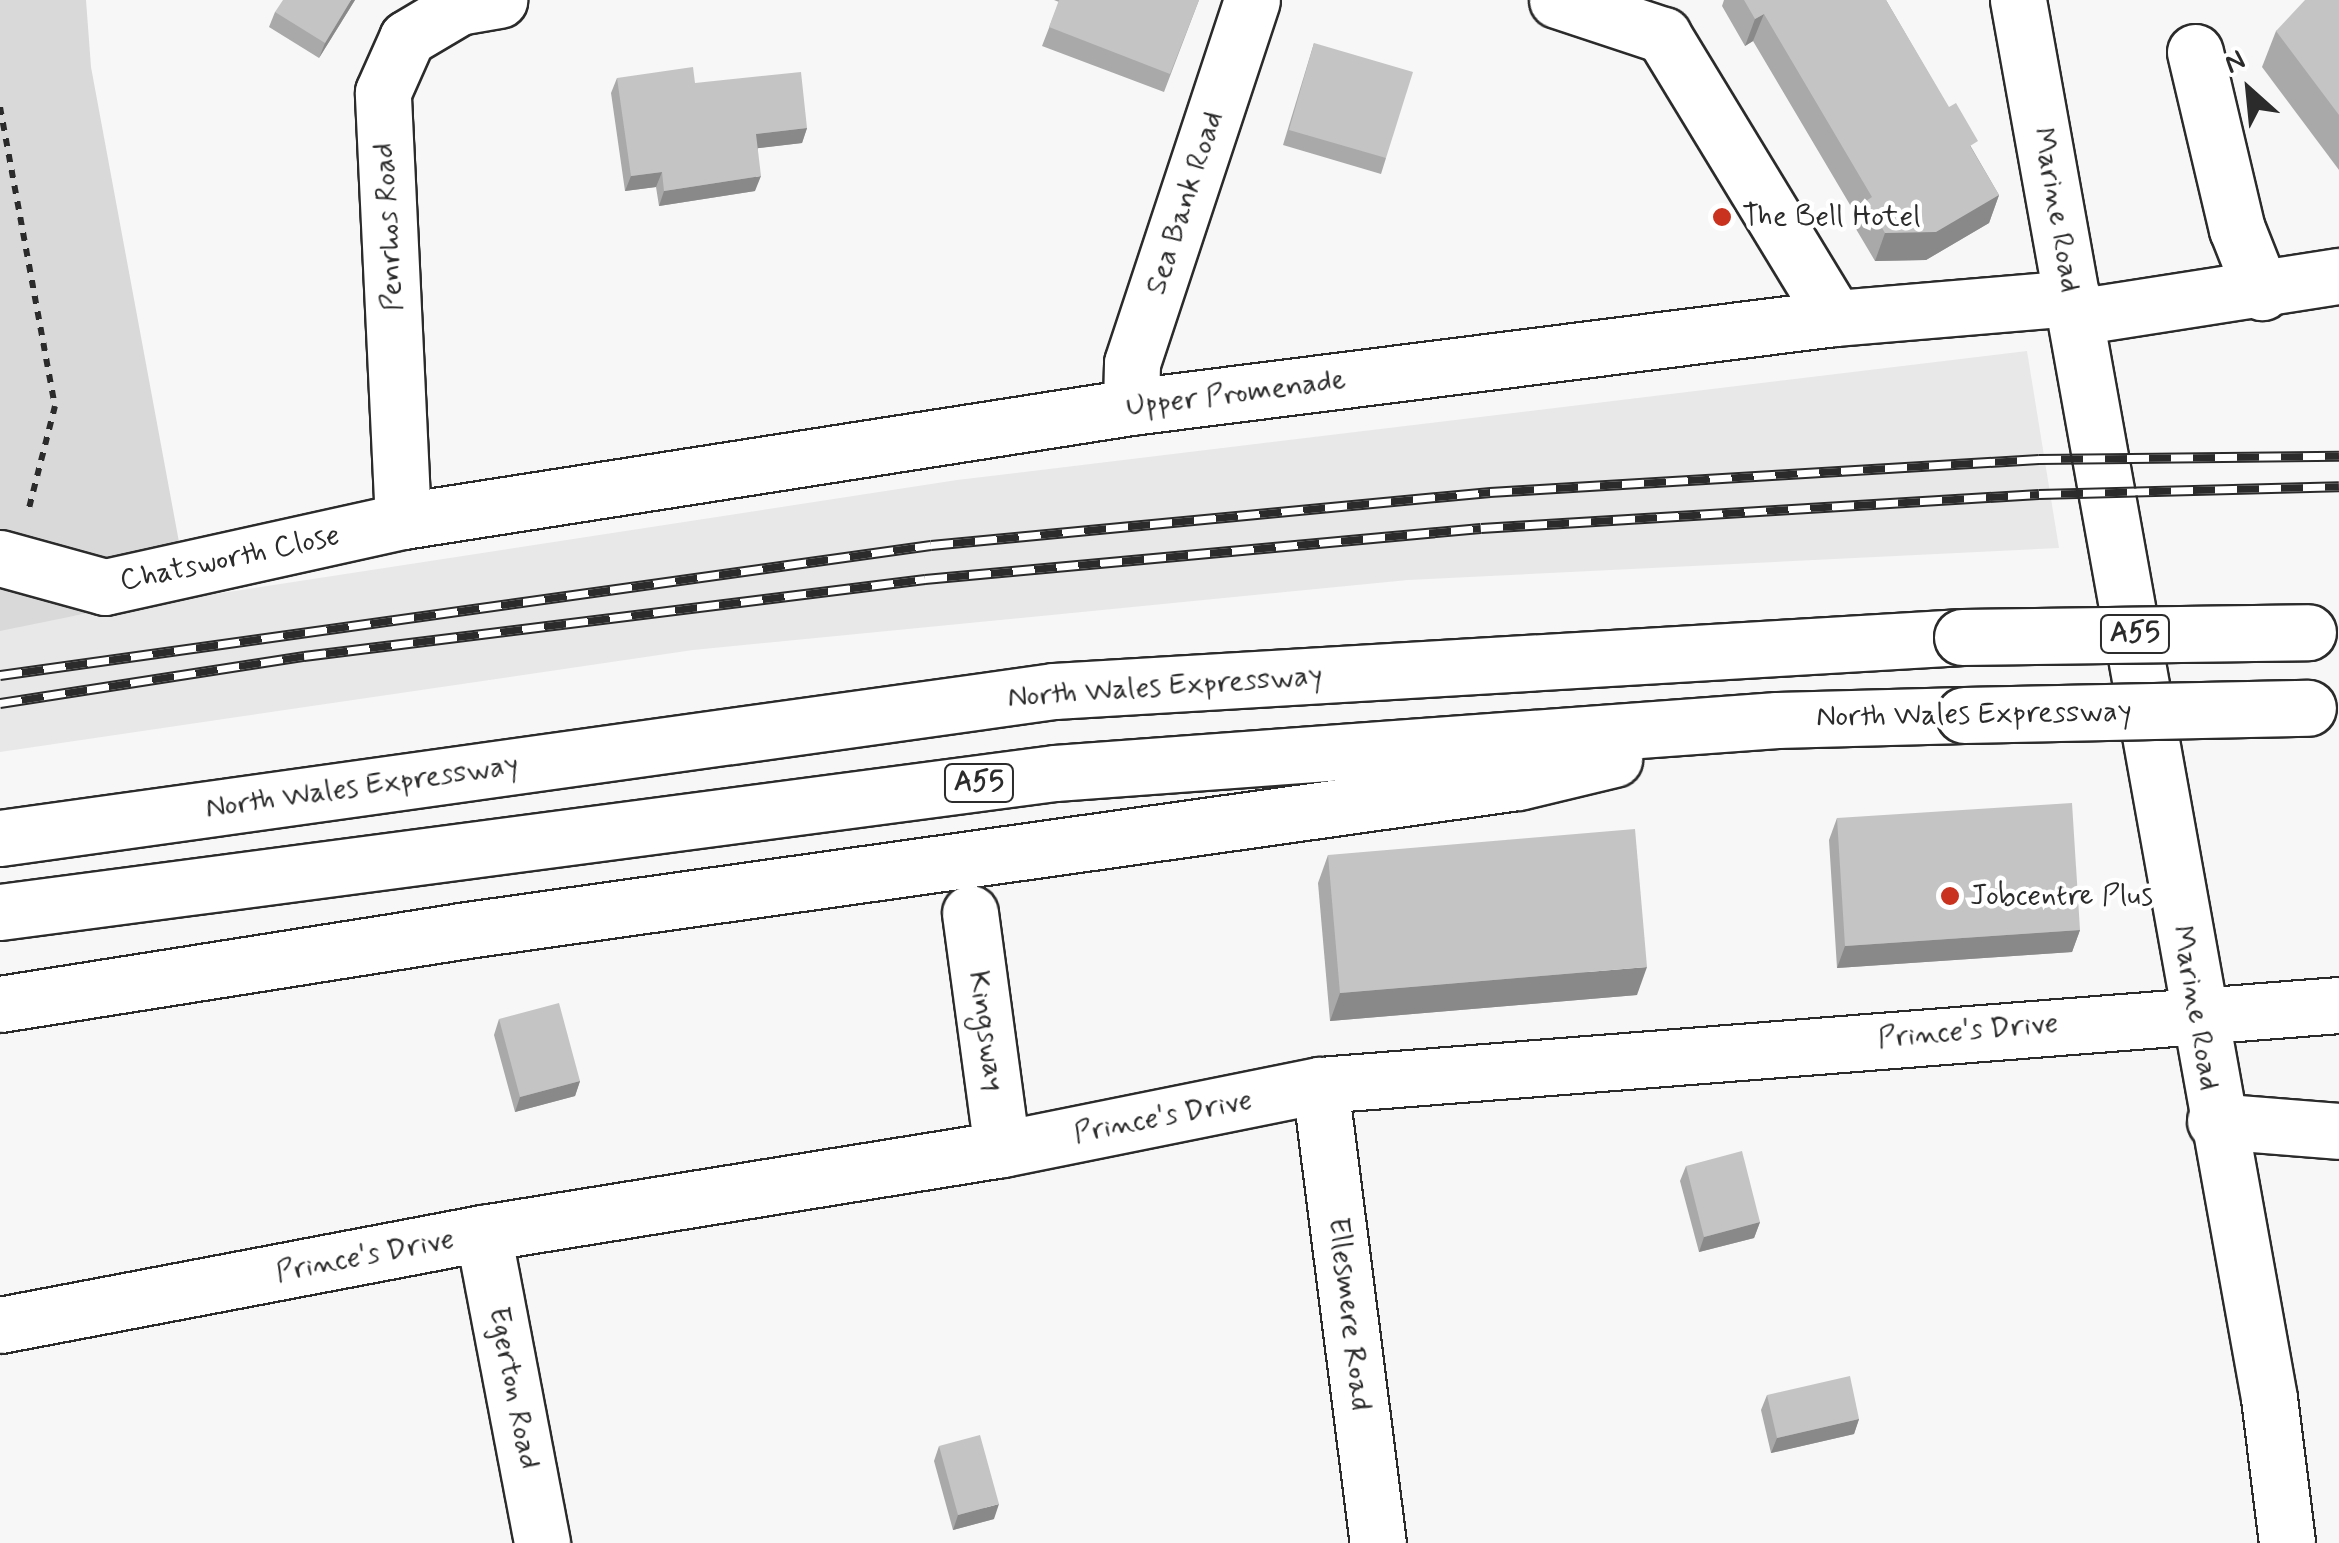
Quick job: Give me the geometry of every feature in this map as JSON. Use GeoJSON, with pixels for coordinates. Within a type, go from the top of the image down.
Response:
{"type":"FeatureCollection","features":[{"type":"Feature","properties":{"kind":"main road","name":"Penrhos Road"},"geometry":{"type":"LineString","coordinates":[[404,521],[383,92],[407,38],[460,8],[499,0]]}},
{"type":"Feature","properties":{"kind":"main road","name":"Sea Bank Road"},"geometry":{"type":"LineString","coordinates":[[1131,408],[1132,364],[1252,0]]}},
{"type":"Feature","properties":{"kind":"main road"},"geometry":{"type":"LineString","coordinates":[[1557,0],[1663,35],[1835,318]]}},
{"type":"Feature","properties":{"kind":"main road","name":"Marine Road"},"geometry":{"type":"LineString","coordinates":[[2018,0],[2194,1012],[2268,1398],[2287,1543]]}},
{"type":"Feature","properties":{"kind":"main road"},"geometry":{"type":"LineString","coordinates":[[2195,52],[2237,229],[2262,292]]}},
{"type":"Feature","properties":{"kind":"main road","name":"Upper Promenade"},"geometry":{"type":"LineString","coordinates":[[404,521],[1131,408],[1835,318],[2074,308],[2262,292],[2339,276]]}},
{"type":"Feature","properties":{"kind":"main road","name":"Chatsworth Close"},"geometry":{"type":"LineString","coordinates":[[7,562],[104,586],[404,521]]}},
{"type":"Feature","properties":{"kind":"main road","name":"North Wales Expressway"},"geometry":{"type":"LineString","coordinates":[[0,838],[1054,691],[1962,637],[2324,632]]}},
{"type":"Feature","properties":{"kind":"main road","name":"North Wales Expressway"},"geometry":{"type":"LineString","coordinates":[[0,912],[1056,773],[1777,720],[2324,708]]}},
{"type":"Feature","properties":{"kind":"main road"},"geometry":{"type":"LineString","coordinates":[[0,1004],[460,931],[1518,782],[1777,720]]}},
{"type":"Feature","properties":{"kind":"main road","name":"Kingsway"},"geometry":{"type":"LineString","coordinates":[[970,912],[1002,1149]]}},
{"type":"Feature","properties":{"kind":"main road","name":"Prince's Drive"},"geometry":{"type":"LineString","coordinates":[[0,1325],[484,1233],[1002,1149],[1320,1086],[2194,1012],[2339,1005]]}},
{"type":"Feature","properties":{"kind":"main road","name":"Ellesmere Road"},"geometry":{"type":"LineString","coordinates":[[1320,1086],[1378,1543]]}},
{"type":"Feature","properties":{"kind":"main road"},"geometry":{"type":"LineString","coordinates":[[2215,1121],[2339,1131]]}},
{"type":"Feature","properties":{"kind":"main road","name":"Egerton Road"},"geometry":{"type":"LineString","coordinates":[[484,1233],[542,1543]]}},
{"type":"Feature","properties":{"kind":"path"},"geometry":{"type":"LineString","coordinates":[[0,107],[56,406],[7,562]]}},
{"type":"Feature","properties":{"kind":"shaded area"},"geometry":{"type":"Polygon","coordinates":[[[0,0],[86,0],[91,67],[184,569],[103,610],[0,631],[0,0]]]}},
{"type":"Feature","properties":{"kind":"shaded area"},"geometry":{"type":"Polygon","coordinates":[[[2027,351],[2059,548],[1408,580],[693,650],[0,752],[0,627],[957,480],[2027,351]]]}},
{"type":"Feature","properties":{"kind":"building"},"geometry":{"type":"Polygon","coordinates":[[[283,0],[351,0],[325,43],[275,12],[283,0]]]}},
{"type":"Feature","properties":{"kind":"building"},"geometry":{"type":"Polygon","coordinates":[[[1059,0],[1199,0],[1170,74],[1049,27],[1059,0]]]}},
{"type":"Feature","properties":{"kind":"building"},"geometry":{"type":"Polygon","coordinates":[[[1744,0],[1886,0],[1949,107],[1956,103],[1978,141],[1970,146],[1999,195],[1936,232],[1885,233],[1866,201],[1872,197],[1764,14],[1755,19],[1744,0]]]}},
{"type":"Feature","properties":{"kind":"building"},"geometry":{"type":"Polygon","coordinates":[[[2305,0],[2339,0],[2339,115],[2276,31],[2305,0]]]}},
{"type":"Feature","properties":{"kind":"building"},"geometry":{"type":"Polygon","coordinates":[[[1314,43],[1413,72],[1386,158],[1289,130],[1314,43]]]}},
{"type":"Feature","properties":{"kind":"building"},"geometry":{"type":"Polygon","coordinates":[[[693,67],[695,83],[801,72],[807,128],[756,134],[761,176],[664,191],[662,172],[631,176],[617,78],[693,67]]]}},
{"type":"Feature","properties":{"kind":"building","name":"Jobcentre Plus"},"geometry":{"type":"Polygon","coordinates":[[[2072,803],[2080,930],[1845,946],[1837,818],[2072,803]]]}},
{"type":"Feature","properties":{"kind":"building"},"geometry":{"type":"Polygon","coordinates":[[[1635,829],[1647,967],[1340,993],[1328,855],[1635,829]]]}},
{"type":"Feature","properties":{"kind":"building"},"geometry":{"type":"Polygon","coordinates":[[[559,1003],[580,1081],[520,1097],[499,1019],[559,1003]]]}},
{"type":"Feature","properties":{"kind":"building"},"geometry":{"type":"Polygon","coordinates":[[[1742,1151],[1760,1222],[1704,1237],[1686,1166],[1742,1151]]]}},
{"type":"Feature","properties":{"kind":"building"},"geometry":{"type":"Polygon","coordinates":[[[1850,1376],[1859,1419],[1777,1438],[1767,1395],[1850,1376]]]}},
{"type":"Feature","properties":{"kind":"building"},"geometry":{"type":"Polygon","coordinates":[[[980,1435],[999,1504],[958,1515],[939,1446],[980,1435]]]}},
{"type":"Feature","properties":{"kind":"railway"},"geometry":{"type":"LineString","coordinates":[[0,675],[931,545],[1490,492],[2039,459],[2339,456]]}},
{"type":"Feature","properties":{"kind":"railway"},"geometry":{"type":"LineString","coordinates":[[0,703],[304,656],[925,579],[1481,528],[2039,494],[2339,486]]}},
{"type":"Feature","properties":{"kind":"place","name":"The Bell Hotel"},"geometry":{"type":"Point","coordinates":[1722,217]}},
{"type":"Feature","properties":{"kind":"place","name":"Jobcentre Plus"},"geometry":{"type":"Point","coordinates":[1950,896]}}]}
